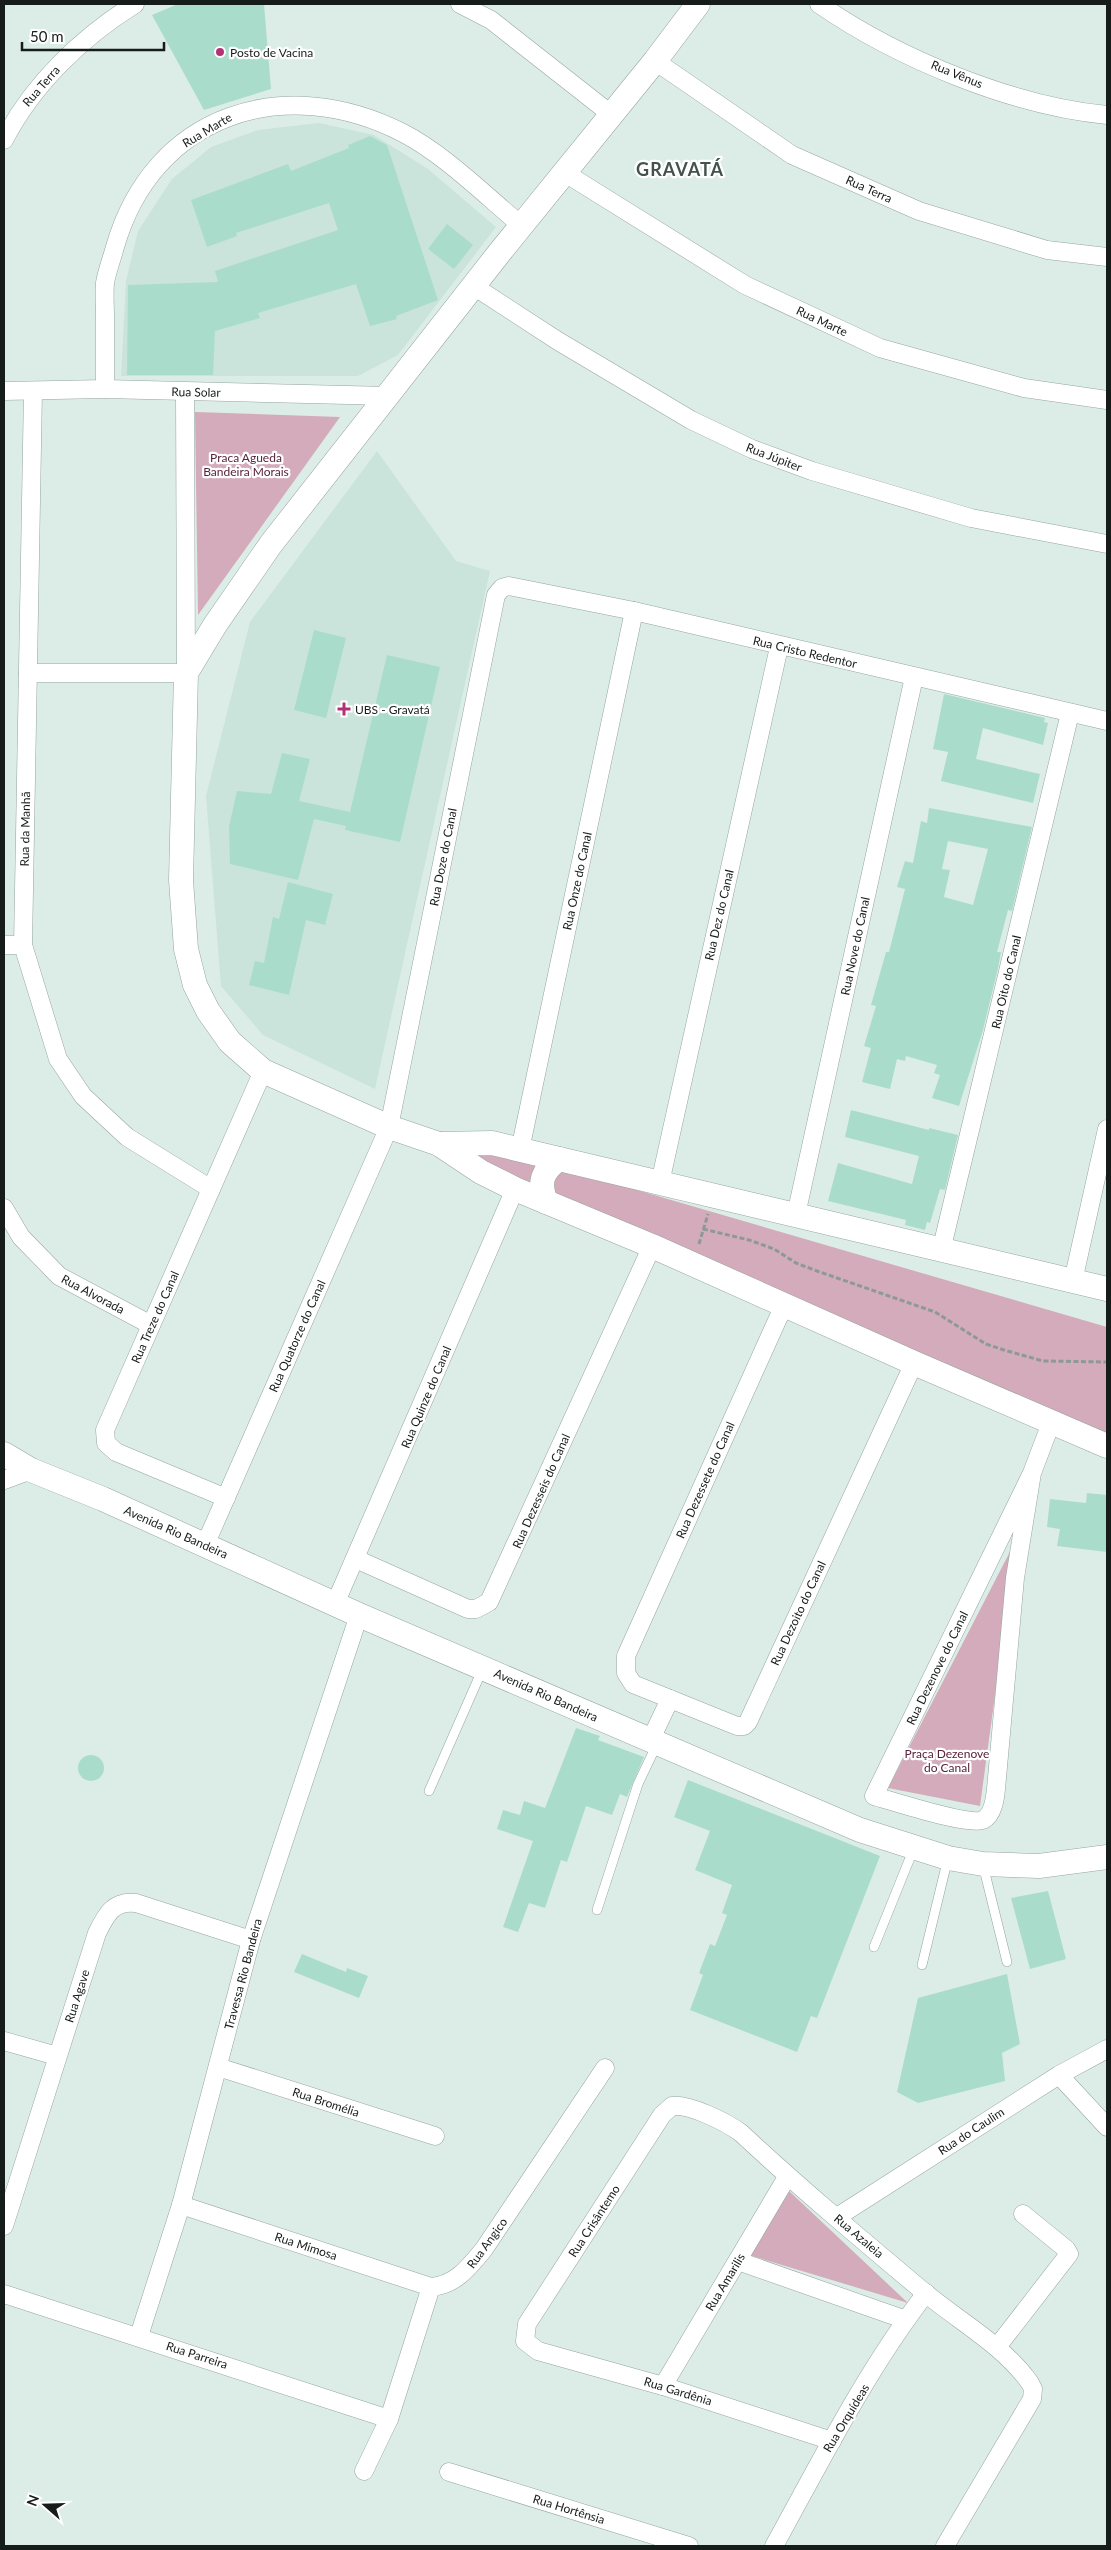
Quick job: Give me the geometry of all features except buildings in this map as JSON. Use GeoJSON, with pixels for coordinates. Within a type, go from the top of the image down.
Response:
{"type":"FeatureCollection","features":[{"type":"Feature","properties":{"kind":"street","name":"Rua Terra"},"geometry":{"type":"LineString","coordinates":[[4,140],[18,114],[57,67],[104,23],[135,4]]}},
{"type":"Feature","properties":{"kind":"street"},"geometry":{"type":"LineString","coordinates":[[460,4],[491,20],[612,115]]}},
{"type":"Feature","properties":{"kind":"street"},"geometry":{"type":"LineString","coordinates":[[186,673],[215,625],[272,544],[522,226],[655,61],[698,4]]}},
{"type":"Feature","properties":{"kind":"street","name":"Rua Vênus"},"geometry":{"type":"LineString","coordinates":[[819,4],[849,24],[954,76],[1026,99],[1107,115]]}},
{"type":"Feature","properties":{"kind":"street","name":"Rua Terra"},"geometry":{"type":"LineString","coordinates":[[655,61],[792,155],[919,211],[1047,250],[1107,257]]}},
{"type":"Feature","properties":{"kind":"street","name":"Rua Marte"},"geometry":{"type":"LineString","coordinates":[[105,389],[105,283],[123,219],[139,189],[160,161],[194,136],[232,114],[268,106],[305,106],[339,110],[370,118],[404,133],[432,151],[522,226]]}},
{"type":"Feature","properties":{"kind":"street","name":"Rua Marte"},"geometry":{"type":"LineString","coordinates":[[565,173],[745,285],[880,348],[1024,388],[1107,400]]}},
{"type":"Feature","properties":{"kind":"street","name":"Rua Júpiter"},"geometry":{"type":"LineString","coordinates":[[475,287],[558,341],[691,420],[752,449],[812,471],[971,518],[1107,544]]}},
{"type":"Feature","properties":{"kind":"street","name":"Rua Solar"},"geometry":{"type":"LineString","coordinates":[[4,391],[105,389],[389,396]]}},
{"type":"Feature","properties":{"kind":"street","name":"Rua da Manhã"},"geometry":{"type":"LineString","coordinates":[[33,391],[23,945],[58,1059],[83,1096],[128,1138],[211,1189]]}},
{"type":"Feature","properties":{"kind":"street"},"geometry":{"type":"LineString","coordinates":[[185,392],[186,673],[181,880],[186,949],[195,985],[208,1011],[230,1042],[263,1071],[388,1127],[438,1144],[481,1172],[515,1189],[652,1246],[914,1364],[1107,1446]]}},
{"type":"Feature","properties":{"kind":"street","name":"Rua Cristo Redentor"},"geometry":{"type":"LineString","coordinates":[[502,588],[509,586],[634,612],[1107,722]]}},
{"type":"Feature","properties":{"kind":"street","name":"Rua Doze do Canal"},"geometry":{"type":"LineString","coordinates":[[388,1127],[496,595],[502,588]]}},
{"type":"Feature","properties":{"kind":"street","name":"Rua Onze do Canal"},"geometry":{"type":"LineString","coordinates":[[520,1150],[634,612]]}},
{"type":"Feature","properties":{"kind":"street","name":"Rua Dez do Canal"},"geometry":{"type":"LineString","coordinates":[[660,1183],[779,647]]}},
{"type":"Feature","properties":{"kind":"street"},"geometry":{"type":"LineString","coordinates":[[28,674],[186,673]]}},
{"type":"Feature","properties":{"kind":"street","name":"Rua Nove do Canal"},"geometry":{"type":"LineString","coordinates":[[796,1215],[914,677]]}},
{"type":"Feature","properties":{"kind":"street","name":"Rua Oito do Canal"},"geometry":{"type":"LineString","coordinates":[[941,1251],[1070,713]]}},
{"type":"Feature","properties":{"kind":"street"},"geometry":{"type":"LineString","coordinates":[[4,945],[23,945]]}},
{"type":"Feature","properties":{"kind":"street","name":"Rua Treze do Canal"},"geometry":{"type":"LineString","coordinates":[[226,1498],[116,1452],[106,1443],[105,1430],[263,1071]]}},
{"type":"Feature","properties":{"kind":"street","name":"Rua Quatorze do Canal"},"geometry":{"type":"LineString","coordinates":[[205,1545],[388,1127]]}},
{"type":"Feature","properties":{"kind":"street"},"geometry":{"type":"LineString","coordinates":[[1073,1282],[1107,1129]]}},
{"type":"Feature","properties":{"kind":"street"},"geometry":{"type":"LineString","coordinates":[[438,1144],[492,1143],[1107,1289]]}},
{"type":"Feature","properties":{"kind":"street"},"geometry":{"type":"LineString","coordinates":[[546,1202],[540,1188],[542,1177],[547,1167],[559,1159]]}},
{"type":"Feature","properties":{"kind":"street","name":"Rua Quinze do Canal"},"geometry":{"type":"LineString","coordinates":[[335,1604],[515,1189]]}},
{"type":"Feature","properties":{"kind":"street","name":"Rua Alvorada"},"geometry":{"type":"LineString","coordinates":[[4,1208],[21,1237],[59,1276],[151,1325]]}},
{"type":"Feature","properties":{"kind":"street","name":"Rua Dezesseis do Canal"},"geometry":{"type":"LineString","coordinates":[[356,1559],[468,1609],[476,1609],[489,1602],[652,1246]]}},
{"type":"Feature","properties":{"kind":"street","name":"Rua Dezessete do Canal"},"geometry":{"type":"LineString","coordinates":[[626,1656],[784,1305]]}},
{"type":"Feature","properties":{"kind":"street","name":"Rua Dezoito do Canal"},"geometry":{"type":"LineString","coordinates":[[626,1656],[626,1673],[633,1684],[737,1726],[744,1726],[748,1722],[914,1364]]}},
{"type":"Feature","properties":{"kind":"street","name":"Rua Dezenove do Canal"},"geometry":{"type":"LineString","coordinates":[[1032,1473],[1015,1578],[996,1789],[989,1815],[977,1821],[952,1817],[874,1796],[1032,1473],[1051,1423]]}},
{"type":"Feature","properties":{"kind":"street","name":"Avenida Rio Bandeira"},"geometry":{"type":"LineString","coordinates":[[4,1454],[31,1470],[104,1500],[360,1615],[860,1830],[948,1858],[983,1864],[1039,1866],[1107,1858]]}},
{"type":"Feature","properties":{"kind":"street"},"geometry":{"type":"LineString","coordinates":[[4,1480],[31,1470]]}},
{"type":"Feature","properties":{"kind":"street","name":"Travessa Rio Bandeira"},"geometry":{"type":"LineString","coordinates":[[139,2336],[181,2205],[251,1940],[360,1615]]}},
{"type":"Feature","properties":{"kind":"street"},"geometry":{"type":"LineString","coordinates":[[654,1742],[670,1699]]}},
{"type":"Feature","properties":{"kind":"street","name":"Rua Agave"},"geometry":{"type":"LineString","coordinates":[[4,2226],[97,1933],[106,1915],[118,1904],[136,1903],[251,1940]]}},
{"type":"Feature","properties":{"kind":"street"},"geometry":{"type":"LineString","coordinates":[[4,2041],[57,2056]]}},
{"type":"Feature","properties":{"kind":"street","name":"Rua do Caulim"},"geometry":{"type":"LineString","coordinates":[[837,2217],[1059,2075],[1107,2049]]}},
{"type":"Feature","properties":{"kind":"street","name":"Rua Bromélia"},"geometry":{"type":"LineString","coordinates":[[218,2067],[435,2136]]}},
{"type":"Feature","properties":{"kind":"street","name":"Rua Angico"},"geometry":{"type":"LineString","coordinates":[[430,2287],[453,2281],[466,2271],[484,2249],[605,2068]]}},
{"type":"Feature","properties":{"kind":"street"},"geometry":{"type":"LineString","coordinates":[[1059,2075],[1107,2127]]}},
{"type":"Feature","properties":{"kind":"street","name":"Rua Azaleia"},"geometry":{"type":"LineString","coordinates":[[672,2106],[684,2106],[732,2127],[787,2177],[837,2217],[926,2294],[997,2347],[1027,2378],[1033,2389],[1032,2399],[945,2546]]}},
{"type":"Feature","properties":{"kind":"street","name":"Rua Crisântemo"},"geometry":{"type":"LineString","coordinates":[[525,2341],[527,2324],[662,2115],[672,2106]]}},
{"type":"Feature","properties":{"kind":"street","name":"Rua Amarilis"},"geometry":{"type":"LineString","coordinates":[[663,2386],[787,2177]]}},
{"type":"Feature","properties":{"kind":"street","name":"Rua Mimosa"},"geometry":{"type":"LineString","coordinates":[[181,2205],[430,2287]]}},
{"type":"Feature","properties":{"kind":"street"},"geometry":{"type":"LineString","coordinates":[[997,2347],[1069,2254],[1066,2249],[1023,2214]]}},
{"type":"Feature","properties":{"kind":"street"},"geometry":{"type":"LineString","coordinates":[[738,2261],[906,2320]]}},
{"type":"Feature","properties":{"kind":"street"},"geometry":{"type":"LineString","coordinates":[[364,2471],[389,2419],[430,2287]]}},
{"type":"Feature","properties":{"kind":"street","name":"Rua Parreira"},"geometry":{"type":"LineString","coordinates":[[4,2294],[139,2336],[389,2419]]}},
{"type":"Feature","properties":{"kind":"street","name":"Rua Orquídeas"},"geometry":{"type":"LineString","coordinates":[[774,2546],[832,2441],[906,2320],[926,2294]]}},
{"type":"Feature","properties":{"kind":"street","name":"Rua Gardênia"},"geometry":{"type":"LineString","coordinates":[[525,2341],[538,2351],[663,2386],[832,2441]]}},
{"type":"Feature","properties":{"kind":"street","name":"Rua Hortênsia"},"geometry":{"type":"LineString","coordinates":[[449,2472],[689,2546]]}},
{"type":"Feature","properties":{"kind":"lane"},"geometry":{"type":"LineString","coordinates":[[429,1791],[483,1668]]}},
{"type":"Feature","properties":{"kind":"lane"},"geometry":{"type":"LineString","coordinates":[[597,1910],[638,1784],[654,1742]]}},
{"type":"Feature","properties":{"kind":"lane"},"geometry":{"type":"LineString","coordinates":[[874,1947],[914,1848]]}},
{"type":"Feature","properties":{"kind":"lane"},"geometry":{"type":"LineString","coordinates":[[922,1965],[948,1858]]}},
{"type":"Feature","properties":{"kind":"lane"},"geometry":{"type":"LineString","coordinates":[[983,1864],[1007,1962]]}},
{"type":"Feature","properties":{"kind":"path"},"geometry":{"type":"LineString","coordinates":[[698,1248],[710,1206]]}},
{"type":"Feature","properties":{"kind":"path"},"geometry":{"type":"LineString","coordinates":[[703,1229],[749,1240],[774,1249],[796,1263],[935,1312],[986,1344],[1004,1350],[1043,1361],[1107,1362]]}},
{"type":"Feature","properties":{"kind":"shaded area"},"geometry":{"type":"Polygon","coordinates":[[[319,123],[374,135],[428,169],[496,227],[398,355],[358,376],[121,376],[126,281],[138,231],[172,179],[211,147],[258,130],[319,123]]]}},
{"type":"Feature","properties":{"kind":"shaded area","name":"UBS - Gravatá"},"geometry":{"type":"Polygon","coordinates":[[[377,451],[456,561],[490,571],[375,1089],[263,1035],[221,986],[206,796],[250,622],[377,451]]]}},
{"type":"Feature","properties":{"kind":"green space","name":"Praca Agueda Bandeira Morais"},"geometry":{"type":"Polygon","coordinates":[[[195,412],[340,417],[198,615],[195,412]]]}},
{"type":"Feature","properties":{"kind":"green space"},"geometry":{"type":"Polygon","coordinates":[[[427,1134],[520,1156],[1107,1327],[1107,1446],[784,1305],[427,1134]]]}},
{"type":"Feature","properties":{"kind":"green space","name":"Praça Dezenove do Canal"},"geometry":{"type":"Polygon","coordinates":[[[1016,1540],[980,1806],[888,1788],[1016,1540]]]}},
{"type":"Feature","properties":{"kind":"green space"},"geometry":{"type":"Polygon","coordinates":[[[789,2191],[908,2303],[749,2255],[789,2191]]]}},
{"type":"Feature","properties":{"kind":"place","name":"Posto de Vacina"},"geometry":{"type":"Point","coordinates":[220,52]}},
{"type":"Feature","properties":{"kind":"place","name":"UBS - Gravatá"},"geometry":{"type":"Point","coordinates":[344,709]}},
{"type":"Feature","properties":{"kind":"district","name":"GRAVATÁ"},"geometry":{"type":"Point","coordinates":[680,169]}}]}
